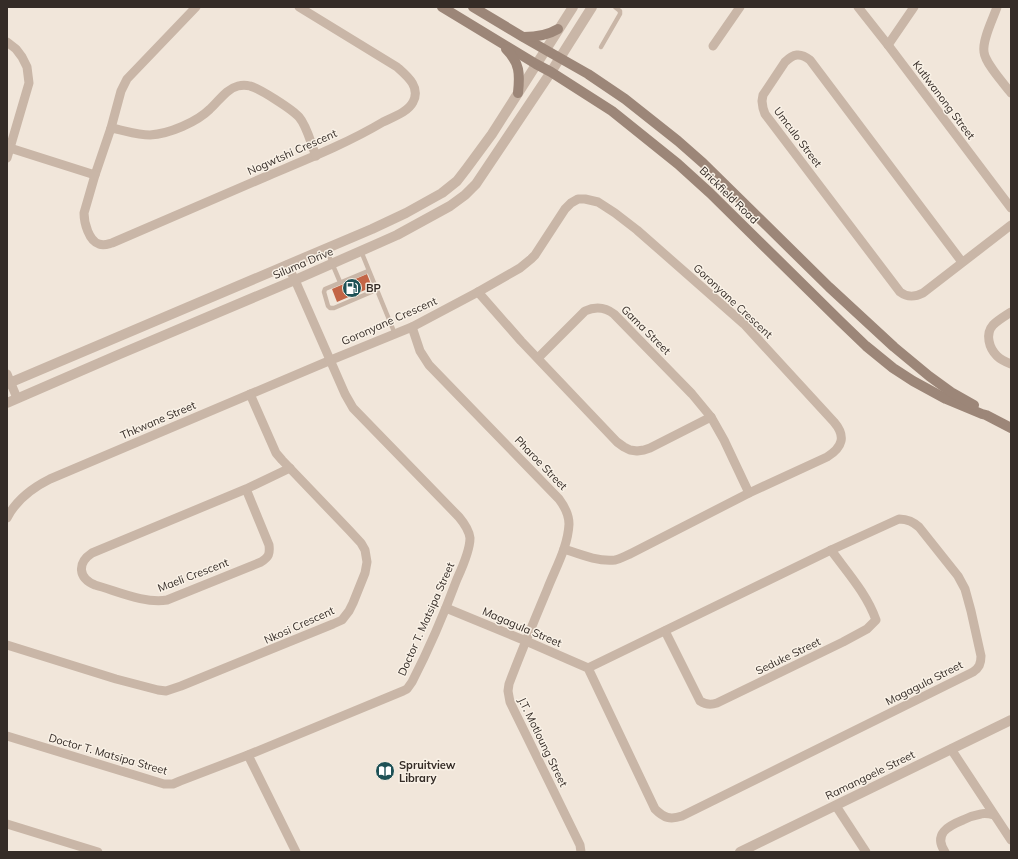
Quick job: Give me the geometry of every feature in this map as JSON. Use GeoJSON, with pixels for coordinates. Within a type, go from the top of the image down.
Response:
{"type":"FeatureCollection","features":[{"type":"Feature","properties":{"kind":"main road","name":"Brickfield Road"},"geometry":{"type":"LineString","coordinates":[[442,7],[551,72],[612,111],[678,164],[715,198],[866,346],[893,368],[913,381],[946,398],[986,415],[1011,428]]}},
{"type":"Feature","properties":{"kind":"main road","name":"Brickfield Road"},"geometry":{"type":"LineString","coordinates":[[473,7],[522,37],[588,74],[625,99],[678,141],[703,163],[829,287],[894,348],[929,376],[951,392],[984,412],[986,415]]}},
{"type":"Feature","properties":{"kind":"main road"},"geometry":{"type":"LineString","coordinates":[[522,37],[536,37],[551,33],[558,29]]}},
{"type":"Feature","properties":{"kind":"main road"},"geometry":{"type":"LineString","coordinates":[[497,40],[511,54],[518,68],[518,93]]}},
{"type":"Feature","properties":{"kind":"street","name":"Nogwtshi Crescent"},"geometry":{"type":"LineString","coordinates":[[196,7],[127,79],[121,91],[84,213],[84,220],[90,235],[94,241],[99,244],[105,245],[112,243],[316,156],[364,133],[403,112],[410,106],[414,101],[416,93],[411,79],[397,67],[299,7]]}},
{"type":"Feature","properties":{"kind":"street","name":"Siluma Drive"},"geometry":{"type":"LineString","coordinates":[[8,380],[392,220],[442,193],[457,181],[492,134],[573,7]]}},
{"type":"Feature","properties":{"kind":"street","name":"Siluma Drive"},"geometry":{"type":"LineString","coordinates":[[7,403],[333,264],[398,235],[450,206],[465,195],[476,184],[551,72],[592,7]]}},
{"type":"Feature","properties":{"kind":"street"},"geometry":{"type":"LineString","coordinates":[[713,46],[740,7]]}},
{"type":"Feature","properties":{"kind":"street","name":"Kutlwanong Street"},"geometry":{"type":"LineString","coordinates":[[858,7],[1011,208]]}},
{"type":"Feature","properties":{"kind":"street"},"geometry":{"type":"LineString","coordinates":[[888,45],[914,7]]}},
{"type":"Feature","properties":{"kind":"street"},"geometry":{"type":"LineString","coordinates":[[997,7],[986,37],[983,51],[988,62],[1011,93]]}},
{"type":"Feature","properties":{"kind":"street"},"geometry":{"type":"LineString","coordinates":[[7,42],[16,49],[22,57],[29,75],[29,83],[7,158]]}},
{"type":"Feature","properties":{"kind":"street","name":"Umculo Street"},"geometry":{"type":"LineString","coordinates":[[962,262],[810,60],[805,56],[795,55],[785,62],[763,95],[762,108],[765,114],[900,292],[904,295],[919,295],[923,293],[1011,224]]}},
{"type":"Feature","properties":{"kind":"street"},"geometry":{"type":"LineString","coordinates":[[111,128],[139,134],[163,133],[198,119],[211,109],[225,93],[238,86],[244,85],[258,89],[299,116],[316,156]]}},
{"type":"Feature","properties":{"kind":"street"},"geometry":{"type":"LineString","coordinates":[[10,148],[95,175]]}},
{"type":"Feature","properties":{"kind":"street","name":"Goronyane Crescent"},"geometry":{"type":"LineString","coordinates":[[330,360],[412,326],[478,292],[520,268],[535,255],[565,209],[578,199],[585,198],[604,206],[637,230],[744,324],[840,430],[842,439],[841,444],[834,453],[749,493],[630,554],[618,559],[609,560],[599,559],[564,549]]}},
{"type":"Feature","properties":{"kind":"street","name":"Doctor T. Matsipa Street"},"geometry":{"type":"LineString","coordinates":[[7,736],[164,784],[173,784],[248,755],[403,691],[407,688],[416,675],[446,608],[465,559],[470,543],[469,533],[454,512],[353,408],[345,394],[296,280],[287,265]]}},
{"type":"Feature","properties":{"kind":"street"},"geometry":{"type":"LineString","coordinates":[[478,292],[521,341],[624,447],[637,451],[650,448],[711,417]]}},
{"type":"Feature","properties":{"kind":"street","name":"Gama Street"},"geometry":{"type":"LineString","coordinates":[[538,358],[585,311],[591,308],[603,308],[609,310],[692,394],[711,417],[722,436],[749,493]]}},
{"type":"Feature","properties":{"kind":"street"},"geometry":{"type":"LineString","coordinates":[[1011,312],[993,326],[988,336],[989,343],[997,357],[1011,364]]}},
{"type":"Feature","properties":{"kind":"street","name":"Pharoe Street"},"geometry":{"type":"LineString","coordinates":[[412,326],[420,352],[429,365],[559,499],[567,511],[569,524],[564,549],[526,641]]}},
{"type":"Feature","properties":{"kind":"street","name":"Thkwane Street"},"geometry":{"type":"LineString","coordinates":[[7,518],[29,491],[40,484],[330,360]]}},
{"type":"Feature","properties":{"kind":"street"},"geometry":{"type":"LineString","coordinates":[[8,380],[17,398]]}},
{"type":"Feature","properties":{"kind":"street","name":"Nkosi Crescent"},"geometry":{"type":"LineString","coordinates":[[7,645],[116,679],[166,691],[311,634],[342,620],[353,603],[365,573],[367,562],[366,550],[349,530],[276,454],[250,394]]}},
{"type":"Feature","properties":{"kind":"street","name":"Maeli Crescent"},"geometry":{"type":"LineString","coordinates":[[246,489],[269,545],[269,555],[261,562],[159,602],[149,601],[95,585],[89,582],[83,574],[81,569],[82,562],[92,553],[246,489],[290,468]]}},
{"type":"Feature","properties":{"kind":"street","name":"Magagula Street"},"geometry":{"type":"LineString","coordinates":[[446,608],[588,668],[656,809],[662,816],[671,818],[682,816],[924,697],[977,669],[981,660],[981,652],[971,611],[958,576],[920,527],[912,521],[899,519],[831,550],[588,668]]}},
{"type":"Feature","properties":{"kind":"street","name":"Seduke Street"},"geometry":{"type":"LineString","coordinates":[[665,631],[700,701],[710,705],[828,650],[867,628],[876,620],[867,600],[831,550]]}},
{"type":"Feature","properties":{"kind":"street","name":"J.T. Motloung Street"},"geometry":{"type":"LineString","coordinates":[[526,641],[508,688],[508,698],[580,845],[581,852]]}},
{"type":"Feature","properties":{"kind":"street","name":"Ramangoele Street"},"geometry":{"type":"LineString","coordinates":[[740,852],[1011,720]]}},
{"type":"Feature","properties":{"kind":"street"},"geometry":{"type":"LineString","coordinates":[[951,749],[1011,840]]}},
{"type":"Feature","properties":{"kind":"street"},"geometry":{"type":"LineString","coordinates":[[248,755],[296,852]]}},
{"type":"Feature","properties":{"kind":"street"},"geometry":{"type":"LineString","coordinates":[[836,806],[866,852]]}},
{"type":"Feature","properties":{"kind":"street"},"geometry":{"type":"LineString","coordinates":[[944,852],[940,841],[941,836],[950,826],[975,815],[994,815]]}},
{"type":"Feature","properties":{"kind":"street"},"geometry":{"type":"LineString","coordinates":[[7,824],[98,852]]}},
{"type":"Feature","properties":{"kind":"lane"},"geometry":{"type":"LineString","coordinates":[[601,47],[620,14],[620,11],[616,7]]}},
{"type":"Feature","properties":{"kind":"lane"},"geometry":{"type":"LineString","coordinates":[[325,248],[340,282]]}},
{"type":"Feature","properties":{"kind":"lane"},"geometry":{"type":"LineString","coordinates":[[360,251],[395,334]]}},
{"type":"Feature","properties":{"kind":"lane"},"geometry":{"type":"LineString","coordinates":[[368,271],[325,289],[324,294],[328,306],[330,308],[334,308],[376,290]]}},
{"type":"Feature","properties":{"kind":"building"},"geometry":{"type":"Polygon","coordinates":[[[367,274],[372,287],[337,302],[332,289],[367,274]]]}},
{"type":"Feature","properties":{"kind":"place","name":"BP"},"geometry":{"type":"Point","coordinates":[352,288]}},
{"type":"Feature","properties":{"kind":"place","name":"Spruitview Library"},"geometry":{"type":"Point","coordinates":[385,771]}}]}
